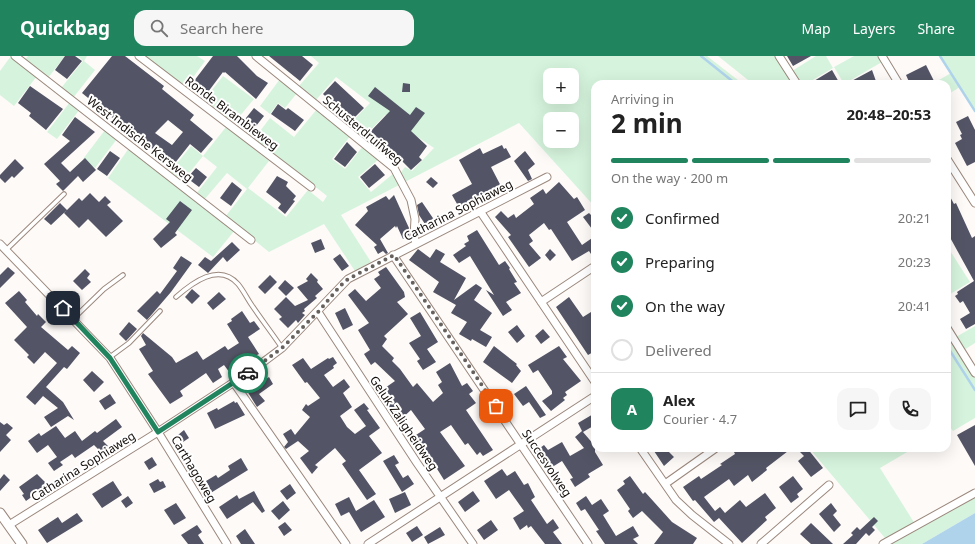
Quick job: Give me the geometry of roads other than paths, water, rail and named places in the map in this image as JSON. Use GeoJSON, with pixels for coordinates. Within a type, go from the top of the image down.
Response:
{"type":"FeatureCollection","features":[{"type":"Feature","properties":{"kind":"street","name":"West Indische Kersweg"},"geometry":{"type":"LineString","coordinates":[[15,56],[251,240]]}},
{"type":"Feature","properties":{"kind":"street","name":"Ronde Birambieweg"},"geometry":{"type":"LineString","coordinates":[[139,56],[311,187]]}},
{"type":"Feature","properties":{"kind":"street","name":"Schusterdruifweg"},"geometry":{"type":"LineString","coordinates":[[256,56],[394,168],[403,181],[411,200],[415,219],[414,236],[416,244]]}},
{"type":"Feature","properties":{"kind":"street"},"geometry":{"type":"LineString","coordinates":[[779,56],[794,80]]}},
{"type":"Feature","properties":{"kind":"street"},"geometry":{"type":"LineString","coordinates":[[882,56],[897,80]]}},
{"type":"Feature","properties":{"kind":"street"},"geometry":{"type":"LineString","coordinates":[[951,165],[975,203]]}},
{"type":"Feature","properties":{"kind":"street","name":"Catharina Sophiaweg"},"geometry":{"type":"LineString","coordinates":[[9,525],[234,383],[282,348],[348,279],[547,177]]}},
{"type":"Feature","properties":{"kind":"street"},"geometry":{"type":"LineString","coordinates":[[480,210],[591,376]]}},
{"type":"Feature","properties":{"kind":"street","name":"Carthagoweg"},"geometry":{"type":"LineString","coordinates":[[0,244],[110,358],[158,432],[227,544]]}},
{"type":"Feature","properties":{"kind":"street","name":"Succesvolweg"},"geometry":{"type":"LineString","coordinates":[[394,255],[588,544]]}},
{"type":"Feature","properties":{"kind":"street"},"geometry":{"type":"LineString","coordinates":[[542,302],[591,269]]}},
{"type":"Feature","properties":{"kind":"street","name":"Geluk Zaligheidweg"},"geometry":{"type":"LineString","coordinates":[[318,312],[417,463],[473,544]]}},
{"type":"Feature","properties":{"kind":"street"},"geometry":{"type":"LineString","coordinates":[[951,334],[975,373]]}},
{"type":"Feature","properties":{"kind":"street"},"geometry":{"type":"LineString","coordinates":[[234,383],[346,544]]}},
{"type":"Feature","properties":{"kind":"street"},"geometry":{"type":"LineString","coordinates":[[368,544],[591,399]]}},
{"type":"Feature","properties":{"kind":"street"},"geometry":{"type":"LineString","coordinates":[[643,452],[676,500],[692,515],[729,544]]}},
{"type":"Feature","properties":{"kind":"street"},"geometry":{"type":"LineString","coordinates":[[665,484],[710,452]]}},
{"type":"Feature","properties":{"kind":"street"},"geometry":{"type":"LineString","coordinates":[[761,544],[829,485]]}},
{"type":"Feature","properties":{"kind":"street"},"geometry":{"type":"LineString","coordinates":[[883,544],[975,493]]}},
{"type":"Feature","properties":{"kind":"street"},"geometry":{"type":"LineString","coordinates":[[0,513],[22,544]]}},
{"type":"Feature","properties":{"kind":"lane"},"geometry":{"type":"LineString","coordinates":[[6,250],[64,194]]}},
{"type":"Feature","properties":{"kind":"lane"},"geometry":{"type":"LineString","coordinates":[[176,297],[190,284],[203,277],[218,274],[226,275],[238,283],[282,348]]}},
{"type":"Feature","properties":{"kind":"lane"},"geometry":{"type":"LineString","coordinates":[[73,319],[104,289],[123,275]]}},
{"type":"Feature","properties":{"kind":"lane"},"geometry":{"type":"LineString","coordinates":[[110,358],[129,343],[160,311]]}},
{"type":"Feature","properties":{"kind":"water"},"geometry":{"type":"Polygon","coordinates":[[[975,513],[975,544],[922,544],[975,513]]]}},
{"type":"Feature","properties":{"kind":"waterway"},"geometry":{"type":"LineString","coordinates":[[701,56],[731,80]]}},
{"type":"Feature","properties":{"kind":"waterway"},"geometry":{"type":"LineString","coordinates":[[940,56],[975,111]]}},
{"type":"Feature","properties":{"kind":"waterway"},"geometry":{"type":"LineString","coordinates":[[951,352],[975,390]]}}]}
